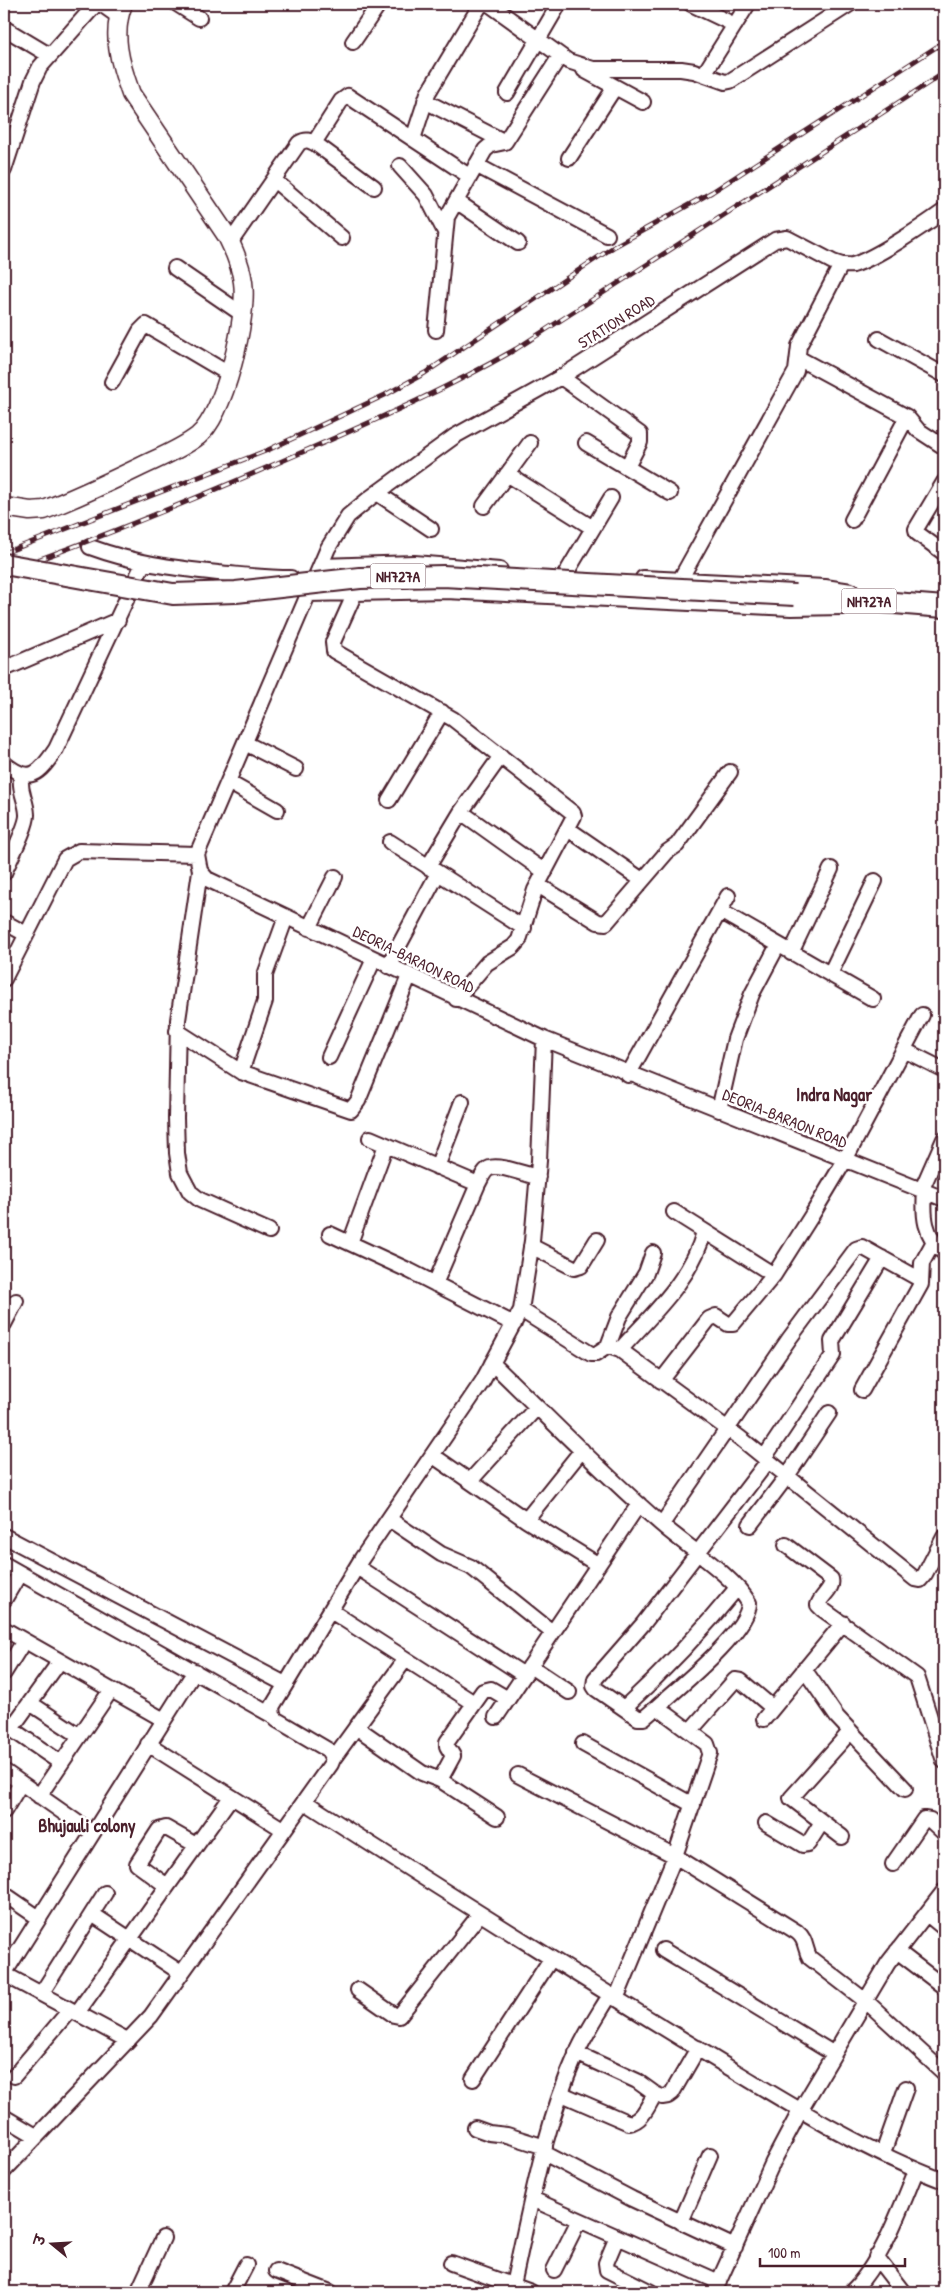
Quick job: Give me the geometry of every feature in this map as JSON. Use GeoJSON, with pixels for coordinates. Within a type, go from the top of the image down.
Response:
{"type":"FeatureCollection","features":[{"type":"Feature","properties":{"kind":"highway","name":"NH727A"},"geometry":{"type":"LineString","coordinates":[[4,564],[172,594],[236,592],[360,578],[443,576],[795,595],[944,607]]}},
{"type":"Feature","properties":{"kind":"main road"},"geometry":{"type":"LineString","coordinates":[[4,506],[30,511],[44,510],[183,446],[209,425],[229,374],[238,341],[244,283],[236,254],[131,94],[119,53],[117,35],[121,10]]}},
{"type":"Feature","properties":{"kind":"street"},"geometry":{"type":"LineString","coordinates":[[4,170],[34,81],[49,55],[96,4]]}},
{"type":"Feature","properties":{"kind":"street"},"geometry":{"type":"LineString","coordinates":[[101,4],[121,10]]}},
{"type":"Feature","properties":{"kind":"street"},"geometry":{"type":"LineString","coordinates":[[177,4],[200,18]]}},
{"type":"Feature","properties":{"kind":"street"},"geometry":{"type":"LineString","coordinates":[[353,42],[379,4]]}},
{"type":"Feature","properties":{"kind":"street"},"geometry":{"type":"LineString","coordinates":[[413,138],[425,101],[481,4]]}},
{"type":"Feature","properties":{"kind":"street"},"geometry":{"type":"LineString","coordinates":[[489,4],[564,59],[643,102]]}},
{"type":"Feature","properties":{"kind":"street"},"geometry":{"type":"LineString","coordinates":[[507,93],[559,4]]}},
{"type":"Feature","properties":{"kind":"street"},"geometry":{"type":"LineString","coordinates":[[691,4],[735,25]]}},
{"type":"Feature","properties":{"kind":"street"},"geometry":{"type":"LineString","coordinates":[[704,74],[748,4]]}},
{"type":"Feature","properties":{"kind":"street"},"geometry":{"type":"LineString","coordinates":[[564,59],[593,69],[681,69],[704,74],[719,81],[730,81],[850,4]]}},
{"type":"Feature","properties":{"kind":"street"},"geometry":{"type":"LineString","coordinates":[[4,28],[49,55]]}},
{"type":"Feature","properties":{"kind":"street"},"geometry":{"type":"LineString","coordinates":[[436,330],[444,230],[447,217],[488,146],[505,142],[564,59]]}},
{"type":"Feature","properties":{"kind":"street"},"geometry":{"type":"LineString","coordinates":[[569,158],[615,87]]}},
{"type":"Feature","properties":{"kind":"street"},"geometry":{"type":"LineString","coordinates":[[314,142],[341,101],[348,96],[413,138],[473,171],[607,235]]}},
{"type":"Feature","properties":{"kind":"street"},"geometry":{"type":"LineString","coordinates":[[425,101],[505,142]]}},
{"type":"Feature","properties":{"kind":"street"},"geometry":{"type":"LineString","coordinates":[[230,243],[299,143],[304,140],[314,142],[374,187]]}},
{"type":"Feature","properties":{"kind":"street"},"geometry":{"type":"LineString","coordinates":[[400,166],[426,195],[444,230]]}},
{"type":"Feature","properties":{"kind":"street"},"geometry":{"type":"LineString","coordinates":[[274,180],[342,238]]}},
{"type":"Feature","properties":{"kind":"street"},"geometry":{"type":"LineString","coordinates":[[456,201],[518,243]]}},
{"type":"Feature","properties":{"kind":"street"},"geometry":{"type":"LineString","coordinates":[[681,578],[796,371],[799,346],[842,265],[852,265],[879,252],[944,211]]}},
{"type":"Feature","properties":{"kind":"street","name":"STATION ROAD"},"geometry":{"type":"LineString","coordinates":[[318,571],[328,548],[348,516],[455,436],[560,377],[775,240],[782,238],[792,240],[842,265]]}},
{"type":"Feature","properties":{"kind":"street"},"geometry":{"type":"LineString","coordinates":[[175,268],[242,314]]}},
{"type":"Feature","properties":{"kind":"street"},"geometry":{"type":"LineString","coordinates":[[112,382],[140,331],[146,325],[229,374]]}},
{"type":"Feature","properties":{"kind":"street"},"geometry":{"type":"LineString","coordinates":[[879,339],[944,375]]}},
{"type":"Feature","properties":{"kind":"street"},"geometry":{"type":"LineString","coordinates":[[798,358],[907,417],[918,430],[944,447]]}},
{"type":"Feature","properties":{"kind":"street"},"geometry":{"type":"LineString","coordinates":[[560,377],[640,434],[640,442],[627,467]]}},
{"type":"Feature","properties":{"kind":"street"},"geometry":{"type":"LineString","coordinates":[[852,520],[907,417]]}},
{"type":"Feature","properties":{"kind":"street"},"geometry":{"type":"LineString","coordinates":[[586,442],[670,492]]}},
{"type":"Feature","properties":{"kind":"street"},"geometry":{"type":"LineString","coordinates":[[484,506],[530,443]]}},
{"type":"Feature","properties":{"kind":"street"},"geometry":{"type":"LineString","coordinates":[[507,474],[593,528]]}},
{"type":"Feature","properties":{"kind":"street"},"geometry":{"type":"LineString","coordinates":[[944,482],[940,501],[916,531],[944,553]]}},
{"type":"Feature","properties":{"kind":"street"},"geometry":{"type":"LineString","coordinates":[[377,493],[431,529]]}},
{"type":"Feature","properties":{"kind":"street"},"geometry":{"type":"LineString","coordinates":[[564,575],[611,498]]}},
{"type":"Feature","properties":{"kind":"street"},"geometry":{"type":"LineString","coordinates":[[90,547],[143,564],[266,578],[318,571],[414,563],[564,575],[681,578],[825,587],[852,592],[875,601]]}},
{"type":"Feature","properties":{"kind":"street"},"geometry":{"type":"LineString","coordinates":[[4,763],[21,775],[31,775],[37,772],[56,749],[143,564]]}},
{"type":"Feature","properties":{"kind":"street"},"geometry":{"type":"LineString","coordinates":[[269,1231],[200,1200],[184,1184],[177,1153],[177,1030],[200,871],[198,854],[318,571]]}},
{"type":"Feature","properties":{"kind":"street"},"geometry":{"type":"LineString","coordinates":[[308,594],[446,591],[791,608],[855,606],[875,601]]}},
{"type":"Feature","properties":{"kind":"street"},"geometry":{"type":"LineString","coordinates":[[355,593],[333,642],[334,651],[442,712],[501,756],[573,813],[574,816],[538,885],[519,940],[514,947],[487,963],[456,999]]}},
{"type":"Feature","properties":{"kind":"street"},"geometry":{"type":"LineString","coordinates":[[4,669],[120,614]]}},
{"type":"Feature","properties":{"kind":"street"},"geometry":{"type":"LineString","coordinates":[[388,800],[442,712]]}},
{"type":"Feature","properties":{"kind":"street"},"geometry":{"type":"LineString","coordinates":[[245,743],[296,769]]}},
{"type":"Feature","properties":{"kind":"street"},"geometry":{"type":"LineString","coordinates":[[388,966],[461,812],[501,756]]}},
{"type":"Feature","properties":{"kind":"street"},"geometry":{"type":"LineString","coordinates":[[538,885],[601,923],[606,923],[667,852],[677,845],[730,772]]}},
{"type":"Feature","properties":{"kind":"street"},"geometry":{"type":"LineString","coordinates":[[4,873],[27,819],[26,808],[20,790],[21,775]]}},
{"type":"Feature","properties":{"kind":"street"},"geometry":{"type":"LineString","coordinates":[[228,782],[277,810]]}},
{"type":"Feature","properties":{"kind":"street"},"geometry":{"type":"LineString","coordinates":[[461,812],[545,872]]}},
{"type":"Feature","properties":{"kind":"street"},"geometry":{"type":"LineString","coordinates":[[568,829],[642,880]]}},
{"type":"Feature","properties":{"kind":"street"},"geometry":{"type":"LineString","coordinates":[[390,842],[524,928]]}},
{"type":"Feature","properties":{"kind":"street"},"geometry":{"type":"LineString","coordinates":[[4,979],[65,859],[71,854],[79,851],[198,854]]}},
{"type":"Feature","properties":{"kind":"street"},"geometry":{"type":"LineString","coordinates":[[791,953],[831,869]]}},
{"type":"Feature","properties":{"kind":"street","name":"DEORIA-BARAON ROAD"},"geometry":{"type":"LineString","coordinates":[[200,871],[207,879],[456,999],[544,1039],[628,1075],[944,1198]]}},
{"type":"Feature","properties":{"kind":"street"},"geometry":{"type":"LineString","coordinates":[[309,928],[335,877]]}},
{"type":"Feature","properties":{"kind":"street"},"geometry":{"type":"LineString","coordinates":[[830,974],[875,881]]}},
{"type":"Feature","properties":{"kind":"street"},"geometry":{"type":"LineString","coordinates":[[628,1075],[728,896]]}},
{"type":"Feature","properties":{"kind":"street"},"geometry":{"type":"LineString","coordinates":[[720,911],[873,998]]}},
{"type":"Feature","properties":{"kind":"street"},"geometry":{"type":"LineString","coordinates":[[241,1072],[265,1001],[265,975],[286,917]]}},
{"type":"Feature","properties":{"kind":"street"},"geometry":{"type":"LineString","coordinates":[[4,922],[26,934]]}},
{"type":"Feature","properties":{"kind":"street"},"geometry":{"type":"LineString","coordinates":[[719,1110],[735,1039],[752,994],[778,945]]}},
{"type":"Feature","properties":{"kind":"street"},"geometry":{"type":"LineString","coordinates":[[329,1057],[374,959]]}},
{"type":"Feature","properties":{"kind":"street"},"geometry":{"type":"LineString","coordinates":[[177,1030],[241,1072],[351,1110],[358,1101],[409,976]]}},
{"type":"Feature","properties":{"kind":"street"},"geometry":{"type":"LineString","coordinates":[[661,1381],[709,1319],[716,1316],[728,1324],[733,1324],[774,1275],[845,1160],[922,1015]]}},
{"type":"Feature","properties":{"kind":"street"},"geometry":{"type":"LineString","coordinates":[[273,1716],[272,1707],[285,1684],[357,1567],[492,1363],[521,1310],[531,1246],[538,1177],[544,1039]]}},
{"type":"Feature","properties":{"kind":"street"},"geometry":{"type":"LineString","coordinates":[[904,1050],[944,1070]]}},
{"type":"Feature","properties":{"kind":"street"},"geometry":{"type":"LineString","coordinates":[[437,1167],[462,1102]]}},
{"type":"Feature","properties":{"kind":"street"},"geometry":{"type":"LineString","coordinates":[[370,1138],[478,1184]]}},
{"type":"Feature","properties":{"kind":"street"},"geometry":{"type":"LineString","coordinates":[[944,1139],[923,1190],[925,1226],[933,1243],[944,1253]]}},
{"type":"Feature","properties":{"kind":"street"},"geometry":{"type":"LineString","coordinates":[[350,1243],[386,1145]]}},
{"type":"Feature","properties":{"kind":"street"},"geometry":{"type":"LineString","coordinates":[[435,1284],[478,1184],[486,1171],[493,1167],[538,1177]]}},
{"type":"Feature","properties":{"kind":"street"},"geometry":{"type":"LineString","coordinates":[[674,1212],[774,1275]]}},
{"type":"Feature","properties":{"kind":"street"},"geometry":{"type":"LineString","coordinates":[[521,1310],[590,1354],[614,1348],[684,1278],[699,1251],[704,1232]]}},
{"type":"Feature","properties":{"kind":"street"},"geometry":{"type":"LineString","coordinates":[[330,1234],[514,1324]]}},
{"type":"Feature","properties":{"kind":"street"},"geometry":{"type":"LineString","coordinates":[[531,1246],[574,1268],[580,1266],[597,1240]]}},
{"type":"Feature","properties":{"kind":"street"},"geometry":{"type":"LineString","coordinates":[[862,1390],[921,1280],[922,1263],[933,1243]]}},
{"type":"Feature","properties":{"kind":"street"},"geometry":{"type":"LineString","coordinates":[[662,1524],[789,1339],[856,1249],[862,1247],[921,1280]]}},
{"type":"Feature","properties":{"kind":"street"},"geometry":{"type":"LineString","coordinates":[[614,1348],[619,1317],[646,1273],[653,1253]]}},
{"type":"Feature","properties":{"kind":"street"},"geometry":{"type":"LineString","coordinates":[[492,1363],[639,1504],[698,1554],[737,1588],[749,1603],[745,1620],[708,1660],[657,1707],[641,1719],[596,1689],[594,1686],[595,1679],[643,1624],[698,1554],[766,1459],[833,1355],[832,1341],[882,1258]]}},
{"type":"Feature","properties":{"kind":"street"},"geometry":{"type":"LineString","coordinates":[[4,1324],[16,1301]]}},
{"type":"Feature","properties":{"kind":"street"},"geometry":{"type":"LineString","coordinates":[[614,1348],[766,1459],[915,1579],[920,1580],[926,1574],[944,1537]]}},
{"type":"Feature","properties":{"kind":"street"},"geometry":{"type":"LineString","coordinates":[[470,1481],[537,1407]]}},
{"type":"Feature","properties":{"kind":"street"},"geometry":{"type":"LineString","coordinates":[[750,1525],[787,1476],[829,1412]]}},
{"type":"Feature","properties":{"kind":"street"},"geometry":{"type":"LineString","coordinates":[[526,1520],[582,1450]]}},
{"type":"Feature","properties":{"kind":"street"},"geometry":{"type":"LineString","coordinates":[[432,1455],[526,1520],[597,1564]]}},
{"type":"Feature","properties":{"kind":"street"},"geometry":{"type":"LineString","coordinates":[[496,1718],[597,1564],[639,1504]]}},
{"type":"Feature","properties":{"kind":"street"},"geometry":{"type":"LineString","coordinates":[[388,1519],[441,1554],[472,1567],[552,1632]]}},
{"type":"Feature","properties":{"kind":"street"},"geometry":{"type":"LineString","coordinates":[[4,1536],[285,1684]]}},
{"type":"Feature","properties":{"kind":"street"},"geometry":{"type":"LineString","coordinates":[[786,1546],[831,1578],[831,1586],[818,1605],[917,1677],[944,1761]]}},
{"type":"Feature","properties":{"kind":"street"},"geometry":{"type":"LineString","coordinates":[[4,1564],[273,1716],[328,1750],[333,1759]]}},
{"type":"Feature","properties":{"kind":"street"},"geometry":{"type":"LineString","coordinates":[[357,1567],[527,1670],[569,1692]]}},
{"type":"Feature","properties":{"kind":"street"},"geometry":{"type":"LineString","coordinates":[[4,1600],[20,1573]]}},
{"type":"Feature","properties":{"kind":"street"},"geometry":{"type":"LineString","coordinates":[[624,1708],[665,1671],[737,1588]]}},
{"type":"Feature","properties":{"kind":"street"},"geometry":{"type":"LineString","coordinates":[[331,1611],[474,1703]]}},
{"type":"Feature","properties":{"kind":"street"},"geometry":{"type":"LineString","coordinates":[[764,1719],[843,1623]]}},
{"type":"Feature","properties":{"kind":"street"},"geometry":{"type":"LineString","coordinates":[[4,1630],[164,1720]]}},
{"type":"Feature","properties":{"kind":"street"},"geometry":{"type":"LineString","coordinates":[[4,1673],[24,1641]]}},
{"type":"Feature","properties":{"kind":"street"},"geometry":{"type":"LineString","coordinates":[[4,2171],[151,2016],[405,1660]]}},
{"type":"Feature","properties":{"kind":"street"},"geometry":{"type":"LineString","coordinates":[[60,1661],[30,1703],[8,1726],[61,1764]]}},
{"type":"Feature","properties":{"kind":"street"},"geometry":{"type":"LineString","coordinates":[[804,1669],[850,1732],[905,1789]]}},
{"type":"Feature","properties":{"kind":"street"},"geometry":{"type":"LineString","coordinates":[[127,2040],[4,1974],[195,1671]]}},
{"type":"Feature","properties":{"kind":"street"},"geometry":{"type":"LineString","coordinates":[[690,1731],[735,1680],[741,1682],[773,1708]]}},
{"type":"Feature","properties":{"kind":"street"},"geometry":{"type":"LineString","coordinates":[[440,1780],[453,1756],[447,1746],[447,1742],[474,1703],[486,1689],[508,1699]]}},
{"type":"Feature","properties":{"kind":"street"},"geometry":{"type":"LineString","coordinates":[[39,1796],[111,1690]]}},
{"type":"Feature","properties":{"kind":"street"},"geometry":{"type":"LineString","coordinates":[[30,1703],[80,1736]]}},
{"type":"Feature","properties":{"kind":"street"},"geometry":{"type":"LineString","coordinates":[[451,2263],[520,2289],[532,2199],[544,2150],[576,2053],[613,1997],[675,1856],[710,1750],[707,1744],[657,1707]]}},
{"type":"Feature","properties":{"kind":"street"},"geometry":{"type":"LineString","coordinates":[[356,1727],[422,1773],[440,1780],[497,1817]]}},
{"type":"Feature","properties":{"kind":"street"},"geometry":{"type":"LineString","coordinates":[[842,1837],[792,1799],[791,1796],[850,1732]]}},
{"type":"Feature","properties":{"kind":"street"},"geometry":{"type":"LineString","coordinates":[[148,1744],[284,1830]]}},
{"type":"Feature","properties":{"kind":"street"},"geometry":{"type":"LineString","coordinates":[[583,1744],[693,1804]]}},
{"type":"Feature","properties":{"kind":"street"},"geometry":{"type":"LineString","coordinates":[[4,1771],[92,1832]]}},
{"type":"Feature","properties":{"kind":"street"},"geometry":{"type":"LineString","coordinates":[[518,1775],[675,1856],[797,1932],[805,1941],[806,1952],[810,1958],[867,2002],[943,2072]]}},
{"type":"Feature","properties":{"kind":"street"},"geometry":{"type":"LineString","coordinates":[[4,1812],[21,1783]]}},
{"type":"Feature","properties":{"kind":"street"},"geometry":{"type":"LineString","coordinates":[[14,2076],[73,2011],[129,1938],[231,1796]]}},
{"type":"Feature","properties":{"kind":"street"},"geometry":{"type":"LineString","coordinates":[[305,1802],[551,1959],[800,2111],[916,2170],[944,2181]]}},
{"type":"Feature","properties":{"kind":"street"},"geometry":{"type":"LineString","coordinates":[[893,1864],[924,1819],[930,1820],[944,1833]]}},
{"type":"Feature","properties":{"kind":"street"},"geometry":{"type":"LineString","coordinates":[[766,1823],[798,1844],[808,1844],[822,1822]]}},
{"type":"Feature","properties":{"kind":"street"},"geometry":{"type":"LineString","coordinates":[[167,1886],[137,1864],[159,1830],[166,1828],[196,1845]]}},
{"type":"Feature","properties":{"kind":"street"},"geometry":{"type":"LineString","coordinates":[[532,2199],[617,2237],[716,2287],[773,2162],[800,2111],[867,2002],[884,1970],[944,1891]]}},
{"type":"Feature","properties":{"kind":"street"},"geometry":{"type":"LineString","coordinates":[[41,1994],[106,1893]]}},
{"type":"Feature","properties":{"kind":"street"},"geometry":{"type":"LineString","coordinates":[[4,1894],[39,1918]]}},
{"type":"Feature","properties":{"kind":"street"},"geometry":{"type":"LineString","coordinates":[[92,1914],[181,1973]]}},
{"type":"Feature","properties":{"kind":"street"},"geometry":{"type":"LineString","coordinates":[[358,1990],[394,2015],[399,2016],[480,1914]]}},
{"type":"Feature","properties":{"kind":"street"},"geometry":{"type":"LineString","coordinates":[[927,1914],[944,1928]]}},
{"type":"Feature","properties":{"kind":"street"},"geometry":{"type":"LineString","coordinates":[[663,1950],[834,2054]]}},
{"type":"Feature","properties":{"kind":"street"},"geometry":{"type":"LineString","coordinates":[[897,1951],[944,1987]]}},
{"type":"Feature","properties":{"kind":"street"},"geometry":{"type":"LineString","coordinates":[[473,2079],[551,1959]]}},
{"type":"Feature","properties":{"kind":"street"},"geometry":{"type":"LineString","coordinates":[[576,2053],[636,2081],[662,2097],[672,2093],[698,2048]]}},
{"type":"Feature","properties":{"kind":"street"},"geometry":{"type":"LineString","coordinates":[[883,2153],[906,2088]]}},
{"type":"Feature","properties":{"kind":"street"},"geometry":{"type":"LineString","coordinates":[[562,2094],[630,2123],[636,2122],[641,2118],[655,2094]]}},
{"type":"Feature","properties":{"kind":"street"},"geometry":{"type":"LineString","coordinates":[[4,2117],[36,2136]]}},
{"type":"Feature","properties":{"kind":"street"},"geometry":{"type":"LineString","coordinates":[[475,2128],[489,2133],[508,2135],[544,2150],[681,2222],[735,2247]]}},
{"type":"Feature","properties":{"kind":"street"},"geometry":{"type":"LineString","coordinates":[[681,2222],[710,2155]]}},
{"type":"Feature","properties":{"kind":"street"},"geometry":{"type":"LineString","coordinates":[[851,2292],[863,2279],[886,2241],[916,2170]]}},
{"type":"Feature","properties":{"kind":"street"},"geometry":{"type":"LineString","coordinates":[[554,2270],[579,2220]]}},
{"type":"Feature","properties":{"kind":"street"},"geometry":{"type":"LineString","coordinates":[[617,2237],[606,2263],[607,2270],[651,2292]]}},
{"type":"Feature","properties":{"kind":"street"},"geometry":{"type":"LineString","coordinates":[[138,2292],[163,2238]]}},
{"type":"Feature","properties":{"kind":"street"},"geometry":{"type":"LineString","coordinates":[[876,2257],[903,2292]]}},
{"type":"Feature","properties":{"kind":"street"},"geometry":{"type":"LineString","coordinates":[[232,2292],[246,2265]]}},
{"type":"Feature","properties":{"kind":"street"},"geometry":{"type":"LineString","coordinates":[[276,2271],[298,2287],[330,2292]]}},
{"type":"Feature","properties":{"kind":"railway"},"geometry":{"type":"LineString","coordinates":[[4,553],[268,450],[385,395],[425,373],[615,246],[712,192],[944,42]]}},
{"type":"Feature","properties":{"kind":"railway"},"geometry":{"type":"LineString","coordinates":[[4,572],[121,528],[237,480],[391,413],[466,376],[516,349],[944,73]]}},
{"type":"Feature","properties":{"kind":"district","name":"Indra Nagar"},"geometry":{"type":"Point","coordinates":[834,1094]}},
{"type":"Feature","properties":{"kind":"district","name":"Bhujauli colony"},"geometry":{"type":"Point","coordinates":[87,1825]}}]}
